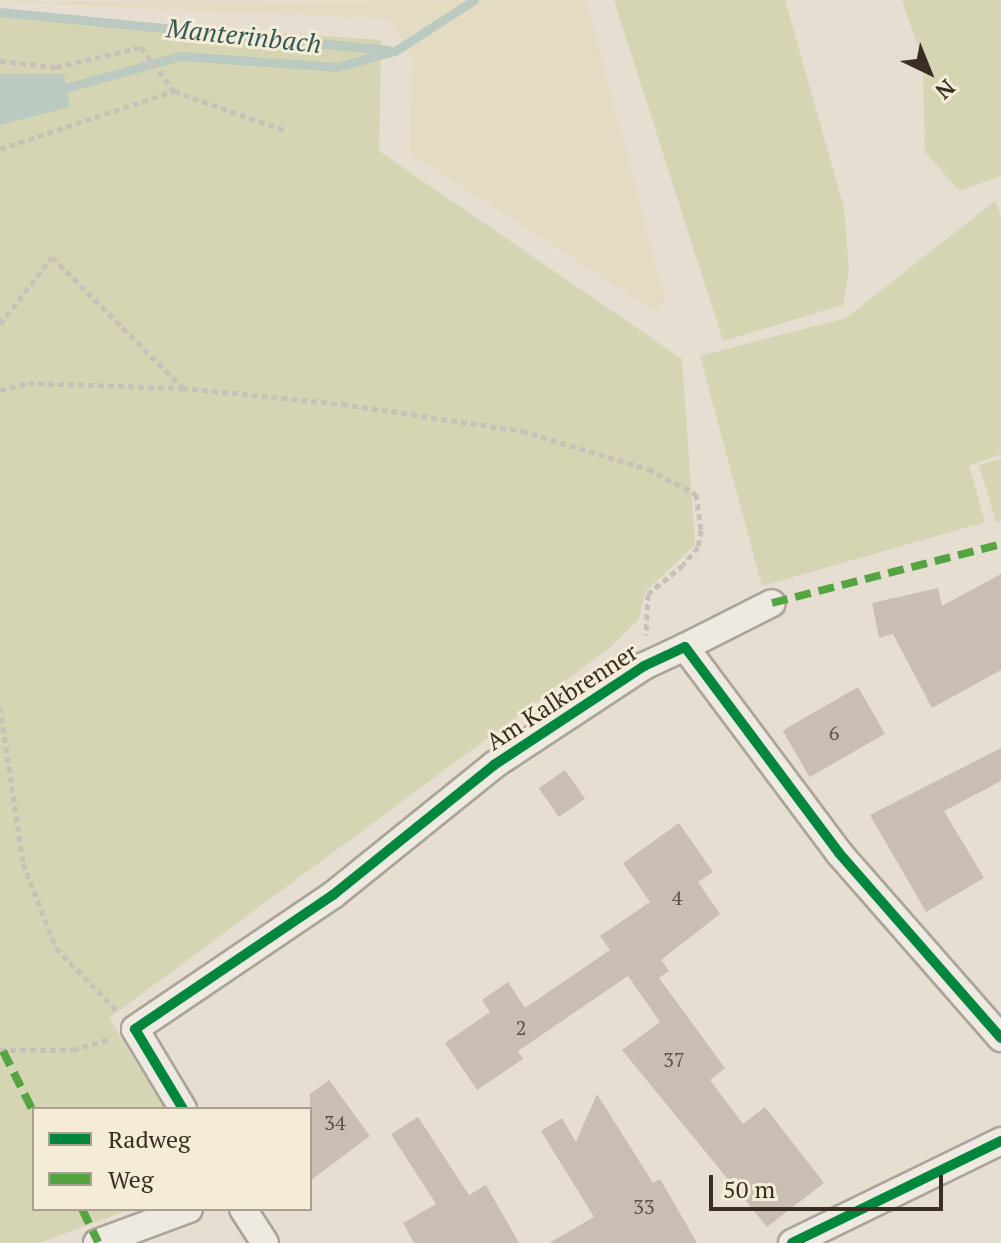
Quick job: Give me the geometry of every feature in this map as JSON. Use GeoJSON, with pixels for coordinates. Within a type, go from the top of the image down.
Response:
{"type":"FeatureCollection","features":[{"type":"Feature","properties":{"kind":"street","name":"Am Kalkbrenner"},"geometry":{"type":"LineString","coordinates":[[135,1029],[333,895],[494,765],[644,666],[772,603]]}},
{"type":"Feature","properties":{"kind":"street"},"geometry":{"type":"LineString","coordinates":[[685,647],[839,853],[1001,1038]]}},
{"type":"Feature","properties":{"kind":"street"},"geometry":{"type":"LineString","coordinates":[[135,1029],[182,1107]]}},
{"type":"Feature","properties":{"kind":"street"},"geometry":{"type":"LineString","coordinates":[[792,1243],[1001,1141]]}},
{"type":"Feature","properties":{"kind":"street"},"geometry":{"type":"LineString","coordinates":[[97,1243],[184,1211]]}},
{"type":"Feature","properties":{"kind":"street"},"geometry":{"type":"LineString","coordinates":[[244,1211],[265,1243]]}},
{"type":"Feature","properties":{"kind":"path"},"geometry":{"type":"LineString","coordinates":[[0,61],[56,67],[141,47],[174,91],[284,130]]}},
{"type":"Feature","properties":{"kind":"path"},"geometry":{"type":"LineString","coordinates":[[0,149],[174,91]]}},
{"type":"Feature","properties":{"kind":"path"},"geometry":{"type":"LineString","coordinates":[[0,324],[52,257],[182,388]]}},
{"type":"Feature","properties":{"kind":"path"},"geometry":{"type":"LineString","coordinates":[[0,390],[28,383],[182,388],[522,431],[648,469],[696,494],[698,547],[648,594],[644,666]]}},
{"type":"Feature","properties":{"kind":"path"},"geometry":{"type":"LineString","coordinates":[[0,707],[23,863],[56,948],[135,1029],[73,1050],[0,1050]]}},
{"type":"Feature","properties":{"kind":"shaded area"},"geometry":{"type":"Polygon","coordinates":[[[586,0],[665,299],[655,311],[410,153],[412,59],[390,19],[0,2],[586,0]]]}},
{"type":"Feature","properties":{"kind":"shaded area"},"geometry":{"type":"Polygon","coordinates":[[[0,74],[64,74],[70,107],[0,125],[0,74]]]}},
{"type":"Feature","properties":{"kind":"green space"},"geometry":{"type":"Polygon","coordinates":[[[614,0],[785,0],[844,208],[849,269],[843,305],[723,341],[614,0]]]}},
{"type":"Feature","properties":{"kind":"green space"},"geometry":{"type":"Polygon","coordinates":[[[902,0],[1001,0],[1001,176],[960,191],[925,152],[923,62],[902,0]]]}},
{"type":"Feature","properties":{"kind":"green space"},"geometry":{"type":"Polygon","coordinates":[[[0,14],[381,40],[379,151],[682,359],[695,545],[645,592],[639,619],[611,647],[109,1018],[164,1107],[32,1107],[32,1211],[126,1211],[39,1243],[0,1243],[0,14]]]}},
{"type":"Feature","properties":{"kind":"green space"},"geometry":{"type":"Polygon","coordinates":[[[995,201],[1001,216],[1001,454],[969,466],[985,522],[762,586],[700,356],[846,318],[995,201]]]}},
{"type":"Feature","properties":{"kind":"green space"},"geometry":{"type":"Polygon","coordinates":[[[1001,459],[1001,521],[996,522],[979,465],[1001,459]]]}},
{"type":"Feature","properties":{"kind":"building"},"geometry":{"type":"Polygon","coordinates":[[[1001,574],[1001,670],[932,708],[893,634],[879,638],[872,603],[938,588],[942,606],[1001,574]]]}},
{"type":"Feature","properties":{"kind":"building"},"geometry":{"type":"Polygon","coordinates":[[[858,687],[885,734],[810,777],[783,730],[858,687]]]}},
{"type":"Feature","properties":{"kind":"building"},"geometry":{"type":"Polygon","coordinates":[[[1001,748],[1001,781],[944,811],[984,878],[926,912],[870,815],[1001,748]]]}},
{"type":"Feature","properties":{"kind":"building"},"geometry":{"type":"Polygon","coordinates":[[[565,770],[585,799],[559,817],[539,788],[565,770]]]}},
{"type":"Feature","properties":{"kind":"building"},"geometry":{"type":"Polygon","coordinates":[[[679,823],[713,872],[698,882],[720,914],[661,960],[669,971],[659,978],[725,1068],[710,1080],[743,1124],[765,1107],[824,1183],[767,1227],[622,1050],[660,1022],[628,976],[518,1051],[523,1059],[477,1090],[445,1043],[490,1012],[482,1000],[508,982],[525,1008],[610,950],[600,936],[650,902],[623,863],[679,823]]]}},
{"type":"Feature","properties":{"kind":"building"},"geometry":{"type":"Polygon","coordinates":[[[329,1080],[370,1136],[312,1180],[312,1107],[310,1094],[329,1080]]]}},
{"type":"Feature","properties":{"kind":"building"},"geometry":{"type":"Polygon","coordinates":[[[597,1094],[653,1183],[660,1179],[697,1243],[549,1243],[594,1217],[541,1131],[562,1118],[576,1142],[597,1094]]]}},
{"type":"Feature","properties":{"kind":"building"},"geometry":{"type":"Polygon","coordinates":[[[418,1117],[469,1195],[486,1185],[519,1243],[414,1243],[403,1223],[436,1204],[391,1134],[418,1117]]]}},
{"type":"Feature","properties":{"kind":"waterway"},"geometry":{"type":"LineString","coordinates":[[69,87],[180,56],[336,67],[395,51],[474,0]]}},
{"type":"Feature","properties":{"kind":"waterway","name":"Manterinbach"},"geometry":{"type":"LineString","coordinates":[[0,12],[388,50]]}},
{"type":"Feature","properties":{"kind":"marked path"},"geometry":{"type":"LineString","coordinates":[[772,603],[1001,544]]}},
{"type":"Feature","properties":{"kind":"marked path"},"geometry":{"type":"LineString","coordinates":[[3,1051],[32,1109]]}},
{"type":"Feature","properties":{"kind":"marked path"},"geometry":{"type":"LineString","coordinates":[[83,1211],[98,1242]]}},
{"type":"Feature","properties":{"kind":"cycle path"},"geometry":{"type":"LineString","coordinates":[[182,1107],[135,1029],[333,895],[494,765],[644,666],[685,647],[839,853],[1001,1038]]}},
{"type":"Feature","properties":{"kind":"cycle path"},"geometry":{"type":"LineString","coordinates":[[792,1243],[1001,1141]]}}]}
